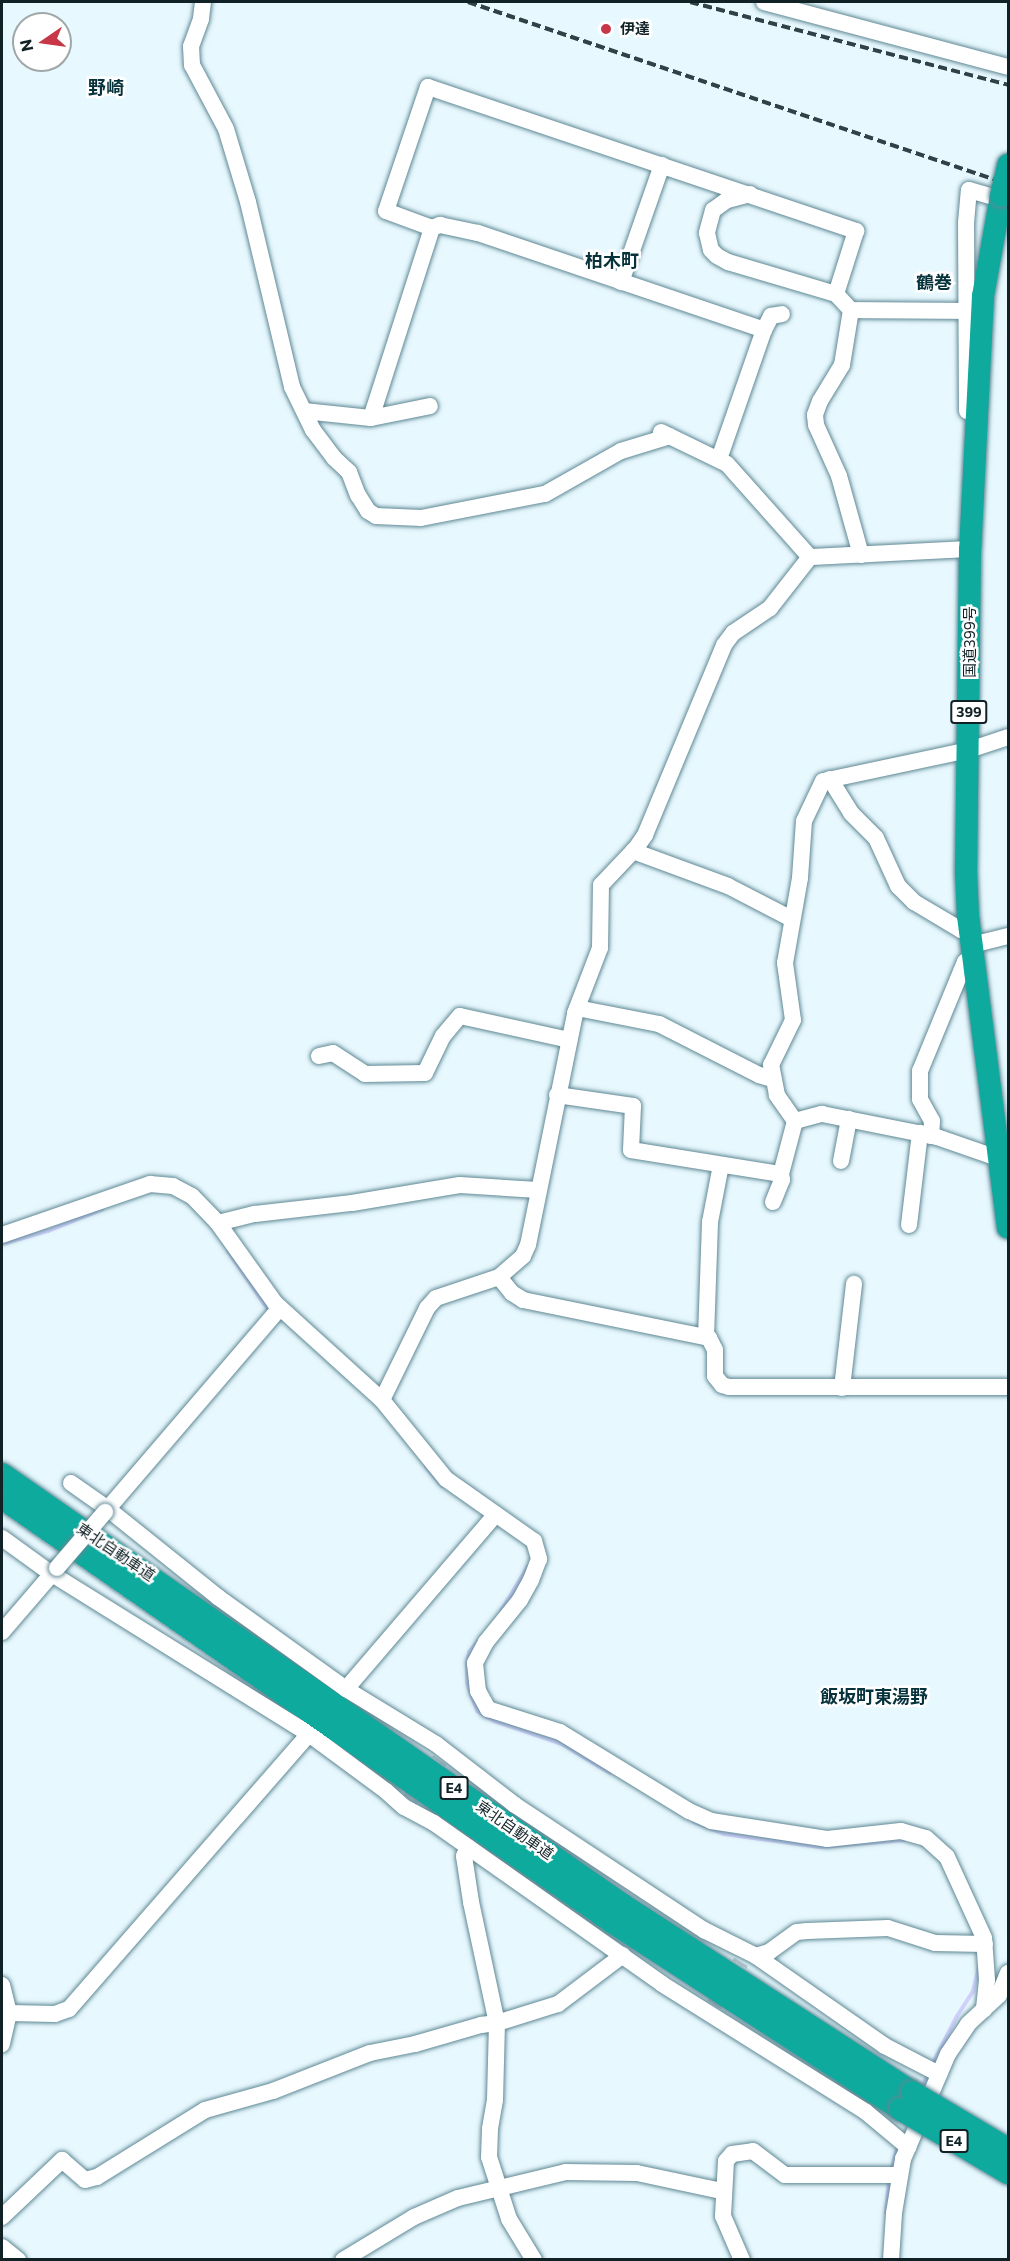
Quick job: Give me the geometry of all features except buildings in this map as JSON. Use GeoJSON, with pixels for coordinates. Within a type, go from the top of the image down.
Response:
{"type":"FeatureCollection","features":[{"type":"Feature","properties":{"kind":"highway","name":"国道399号"},"geometry":{"type":"LineString","coordinates":[[1008,165],[983,296],[970,549],[966,871],[972,944],[1002,1145],[1008,1227]]}},
{"type":"Feature","properties":{"kind":"highway","name":"東北自動車道"},"geometry":{"type":"LineString","coordinates":[[2,1474],[1008,2173]]}},
{"type":"Feature","properties":{"kind":"highway","name":"東北自動車道"},"geometry":{"type":"LineString","coordinates":[[2,1498],[612,1922],[906,2101],[1008,2149]]}},
{"type":"Feature","properties":{"kind":"street"},"geometry":{"type":"LineString","coordinates":[[202,2],[201,19],[191,46],[192,65],[226,129],[248,202],[289,375],[313,430],[334,458],[349,472],[368,511],[376,516],[421,518],[545,494],[621,451],[670,436]]}},
{"type":"Feature","properties":{"kind":"street"},"geometry":{"type":"LineString","coordinates":[[764,2],[1008,67]]}},
{"type":"Feature","properties":{"kind":"street"},"geometry":{"type":"LineString","coordinates":[[764,330],[478,233],[440,225],[432,228],[386,211],[428,87],[856,231],[836,294]]}},
{"type":"Feature","properties":{"kind":"street"},"geometry":{"type":"LineString","coordinates":[[621,282],[662,165]]}},
{"type":"Feature","properties":{"kind":"street"},"geometry":{"type":"LineString","coordinates":[[973,510],[964,486],[966,223],[969,190],[1001,198]]}},
{"type":"Feature","properties":{"kind":"street"},"geometry":{"type":"LineString","coordinates":[[750,194],[727,200],[713,210],[707,233],[711,250],[728,262],[836,294],[851,310],[966,311]]}},
{"type":"Feature","properties":{"kind":"street"},"geometry":{"type":"LineString","coordinates":[[371,418],[432,228]]}},
{"type":"Feature","properties":{"kind":"street"},"geometry":{"type":"LineString","coordinates":[[851,310],[842,365],[820,401],[815,415],[816,424],[839,476],[861,555]]}},
{"type":"Feature","properties":{"kind":"street"},"geometry":{"type":"LineString","coordinates":[[719,459],[764,330],[771,316],[782,314]]}},
{"type":"Feature","properties":{"kind":"street"},"geometry":{"type":"LineString","coordinates":[[304,411],[371,418],[430,406]]}},
{"type":"Feature","properties":{"kind":"street"},"geometry":{"type":"LineString","coordinates":[[654,429],[719,459],[748,483],[810,557]]}},
{"type":"Feature","properties":{"kind":"street"},"geometry":{"type":"LineString","coordinates":[[382,1400],[427,1308],[436,1298],[499,1277],[517,1262],[528,1245],[569,1040],[577,1008],[600,948],[601,885],[645,835],[724,645],[733,633],[770,608],[810,557],[970,549]]}},
{"type":"Feature","properties":{"kind":"street"},"geometry":{"type":"LineString","coordinates":[[795,1120],[784,1108],[772,1078],[771,1065],[792,1025],[794,1014],[785,963],[800,878],[804,820],[823,781],[969,750],[1008,737]]}},
{"type":"Feature","properties":{"kind":"street"},"geometry":{"type":"LineString","coordinates":[[830,779],[851,813],[876,838],[898,886],[914,902],[961,930],[972,944]]}},
{"type":"Feature","properties":{"kind":"street"},"geometry":{"type":"LineString","coordinates":[[633,851],[728,886],[792,919]]}},
{"type":"Feature","properties":{"kind":"street"},"geometry":{"type":"LineString","coordinates":[[972,944],[1008,936]]}},
{"type":"Feature","properties":{"kind":"street"},"geometry":{"type":"LineString","coordinates":[[909,1225],[926,1134],[932,1121],[920,1099],[920,1071],[972,944]]}},
{"type":"Feature","properties":{"kind":"street"},"geometry":{"type":"LineString","coordinates":[[577,1008],[659,1024],[759,1075],[772,1078]]}},
{"type":"Feature","properties":{"kind":"street"},"geometry":{"type":"LineString","coordinates":[[319,1056],[333,1053],[365,1074],[425,1073],[443,1036],[460,1017],[569,1040]]}},
{"type":"Feature","properties":{"kind":"street"},"geometry":{"type":"LineString","coordinates":[[557,1095],[633,1106],[631,1150],[781,1174]]}},
{"type":"Feature","properties":{"kind":"street"},"geometry":{"type":"LineString","coordinates":[[795,1120],[822,1114],[926,1134],[1002,1145]]}},
{"type":"Feature","properties":{"kind":"street"},"geometry":{"type":"LineString","coordinates":[[842,1161],[849,1119]]}},
{"type":"Feature","properties":{"kind":"street"},"geometry":{"type":"LineString","coordinates":[[773,1202],[782,1180],[781,1174],[795,1120]]}},
{"type":"Feature","properties":{"kind":"street"},"geometry":{"type":"LineString","coordinates":[[705,1337],[710,1222],[721,1165]]}},
{"type":"Feature","properties":{"kind":"street"},"geometry":{"type":"LineString","coordinates":[[2,1235],[40,1224],[140,1187],[160,1184],[184,1190],[200,1202],[218,1223],[277,1313],[321,1342],[382,1400],[446,1479],[492,1518],[534,1541],[539,1559],[520,1600],[486,1642],[475,1663],[478,1690],[488,1709],[560,1732],[689,1811],[711,1821],[827,1839],[901,1831],[926,1838],[947,1857],[979,1944],[987,1980],[984,2010]]}},
{"type":"Feature","properties":{"kind":"street"},"geometry":{"type":"LineString","coordinates":[[218,1223],[255,1214],[352,1203],[460,1185],[538,1190]]}},
{"type":"Feature","properties":{"kind":"street"},"geometry":{"type":"LineString","coordinates":[[499,1277],[512,1293],[523,1300],[705,1337],[713,1344],[715,1376],[722,1385],[757,1389],[1008,1387]]}},
{"type":"Feature","properties":{"kind":"street"},"geometry":{"type":"LineString","coordinates":[[842,1388],[854,1284]]}},
{"type":"Feature","properties":{"kind":"street"},"geometry":{"type":"LineString","coordinates":[[2,1632],[277,1313]]}},
{"type":"Feature","properties":{"kind":"street"},"geometry":{"type":"LineString","coordinates":[[71,1483],[219,1598],[442,1756],[704,1930],[748,1956],[885,2046],[933,2071]]}},
{"type":"Feature","properties":{"kind":"street"},"geometry":{"type":"LineString","coordinates":[[345,1689],[492,1518]]}},
{"type":"Feature","properties":{"kind":"street"},"geometry":{"type":"LineString","coordinates":[[2,1538],[309,1734],[386,1791],[623,1955],[712,2010],[866,2112],[902,2142]]}},
{"type":"Feature","properties":{"kind":"street"},"geometry":{"type":"LineString","coordinates":[[9,2013],[55,2014],[69,2009],[309,1734]]}},
{"type":"Feature","properties":{"kind":"street"},"geometry":{"type":"LineString","coordinates":[[468,1847],[464,1856],[471,1902],[496,2023],[495,2090],[489,2157],[509,2219],[534,2259]]}},
{"type":"Feature","properties":{"kind":"street"},"geometry":{"type":"LineString","coordinates":[[748,1956],[769,1952],[797,1932],[807,1931],[888,1928],[935,1943],[979,1944]]}},
{"type":"Feature","properties":{"kind":"street"},"geometry":{"type":"LineString","coordinates":[[2,2217],[62,2160],[84,2180],[97,2177],[205,2110],[273,2091],[370,2054],[496,2023],[558,2004],[623,1955]]}},
{"type":"Feature","properties":{"kind":"street"},"geometry":{"type":"LineString","coordinates":[[891,2259],[893,2174],[902,2142],[933,2071],[948,2054],[968,2024],[999,1995],[1008,1973]]}},
{"type":"Feature","properties":{"kind":"street"},"geometry":{"type":"LineString","coordinates":[[2,1985],[9,2013],[2,2044]]}},
{"type":"Feature","properties":{"kind":"street"},"geometry":{"type":"LineString","coordinates":[[742,2259],[725,2224],[722,2191],[728,2157],[748,2151],[760,2155],[776,2171],[785,2175],[893,2174]]}},
{"type":"Feature","properties":{"kind":"street"},"geometry":{"type":"LineString","coordinates":[[343,2259],[414,2217],[458,2198],[498,2186],[566,2172],[637,2173],[722,2191]]}},
{"type":"Feature","properties":{"kind":"street"},"geometry":{"type":"LineString","coordinates":[[2,2247],[18,2259]]}},
{"type":"Feature","properties":{"kind":"waterway"},"geometry":{"type":"LineString","coordinates":[[2,1244],[48,1231],[103,1209]]}},
{"type":"Feature","properties":{"kind":"waterway"},"geometry":{"type":"LineString","coordinates":[[228,1251],[271,1311]]}},
{"type":"Feature","properties":{"kind":"waterway"},"geometry":{"type":"LineString","coordinates":[[426,1467],[442,1486]]}},
{"type":"Feature","properties":{"kind":"waterway"},"geometry":{"type":"LineString","coordinates":[[501,1611],[528,1566]]}},
{"type":"Feature","properties":{"kind":"waterway"},"geometry":{"type":"LineString","coordinates":[[478,1641],[469,1652],[467,1664],[467,1683],[477,1711],[494,1721],[562,1744],[610,1773]]}},
{"type":"Feature","properties":{"kind":"waterway"},"geometry":{"type":"LineString","coordinates":[[694,1822],[724,1834],[820,1847],[905,1840]]}},
{"type":"Feature","properties":{"kind":"waterway"},"geometry":{"type":"LineString","coordinates":[[932,2065],[957,2016],[973,1991],[979,1967]]}},
{"type":"Feature","properties":{"kind":"waterway"},"geometry":{"type":"LineString","coordinates":[[920,2090],[928,2075]]}},
{"type":"Feature","properties":{"kind":"waterway"},"geometry":{"type":"LineString","coordinates":[[891,2171],[898,2144]]}},
{"type":"Feature","properties":{"kind":"waterway"},"geometry":{"type":"LineString","coordinates":[[886,2213],[889,2178]]}},
{"type":"Feature","properties":{"kind":"tunnel"},"geometry":{"type":"LineString","coordinates":[[410,1800],[440,1760]]}},
{"type":"Feature","properties":{"kind":"tunnel"},"geometry":{"type":"LineString","coordinates":[[714,2005],[741,1962]]}},
{"type":"Feature","properties":{"kind":"railway"},"geometry":{"type":"LineString","coordinates":[[468,2],[1008,184]]}},
{"type":"Feature","properties":{"kind":"railway"},"geometry":{"type":"LineString","coordinates":[[690,2],[1008,85]]}},
{"type":"Feature","properties":{"kind":"place","name":"伊達"},"geometry":{"type":"Point","coordinates":[606,29]}},
{"type":"Feature","properties":{"kind":"district","name":"野崎"},"geometry":{"type":"Point","coordinates":[106,87]}},
{"type":"Feature","properties":{"kind":"district","name":"柏木町"},"geometry":{"type":"Point","coordinates":[612,260]}},
{"type":"Feature","properties":{"kind":"district","name":"鶴巻"},"geometry":{"type":"Point","coordinates":[934,282]}},
{"type":"Feature","properties":{"kind":"district","name":"飯坂町東湯野"},"geometry":{"type":"Point","coordinates":[874,1696]}}]}
